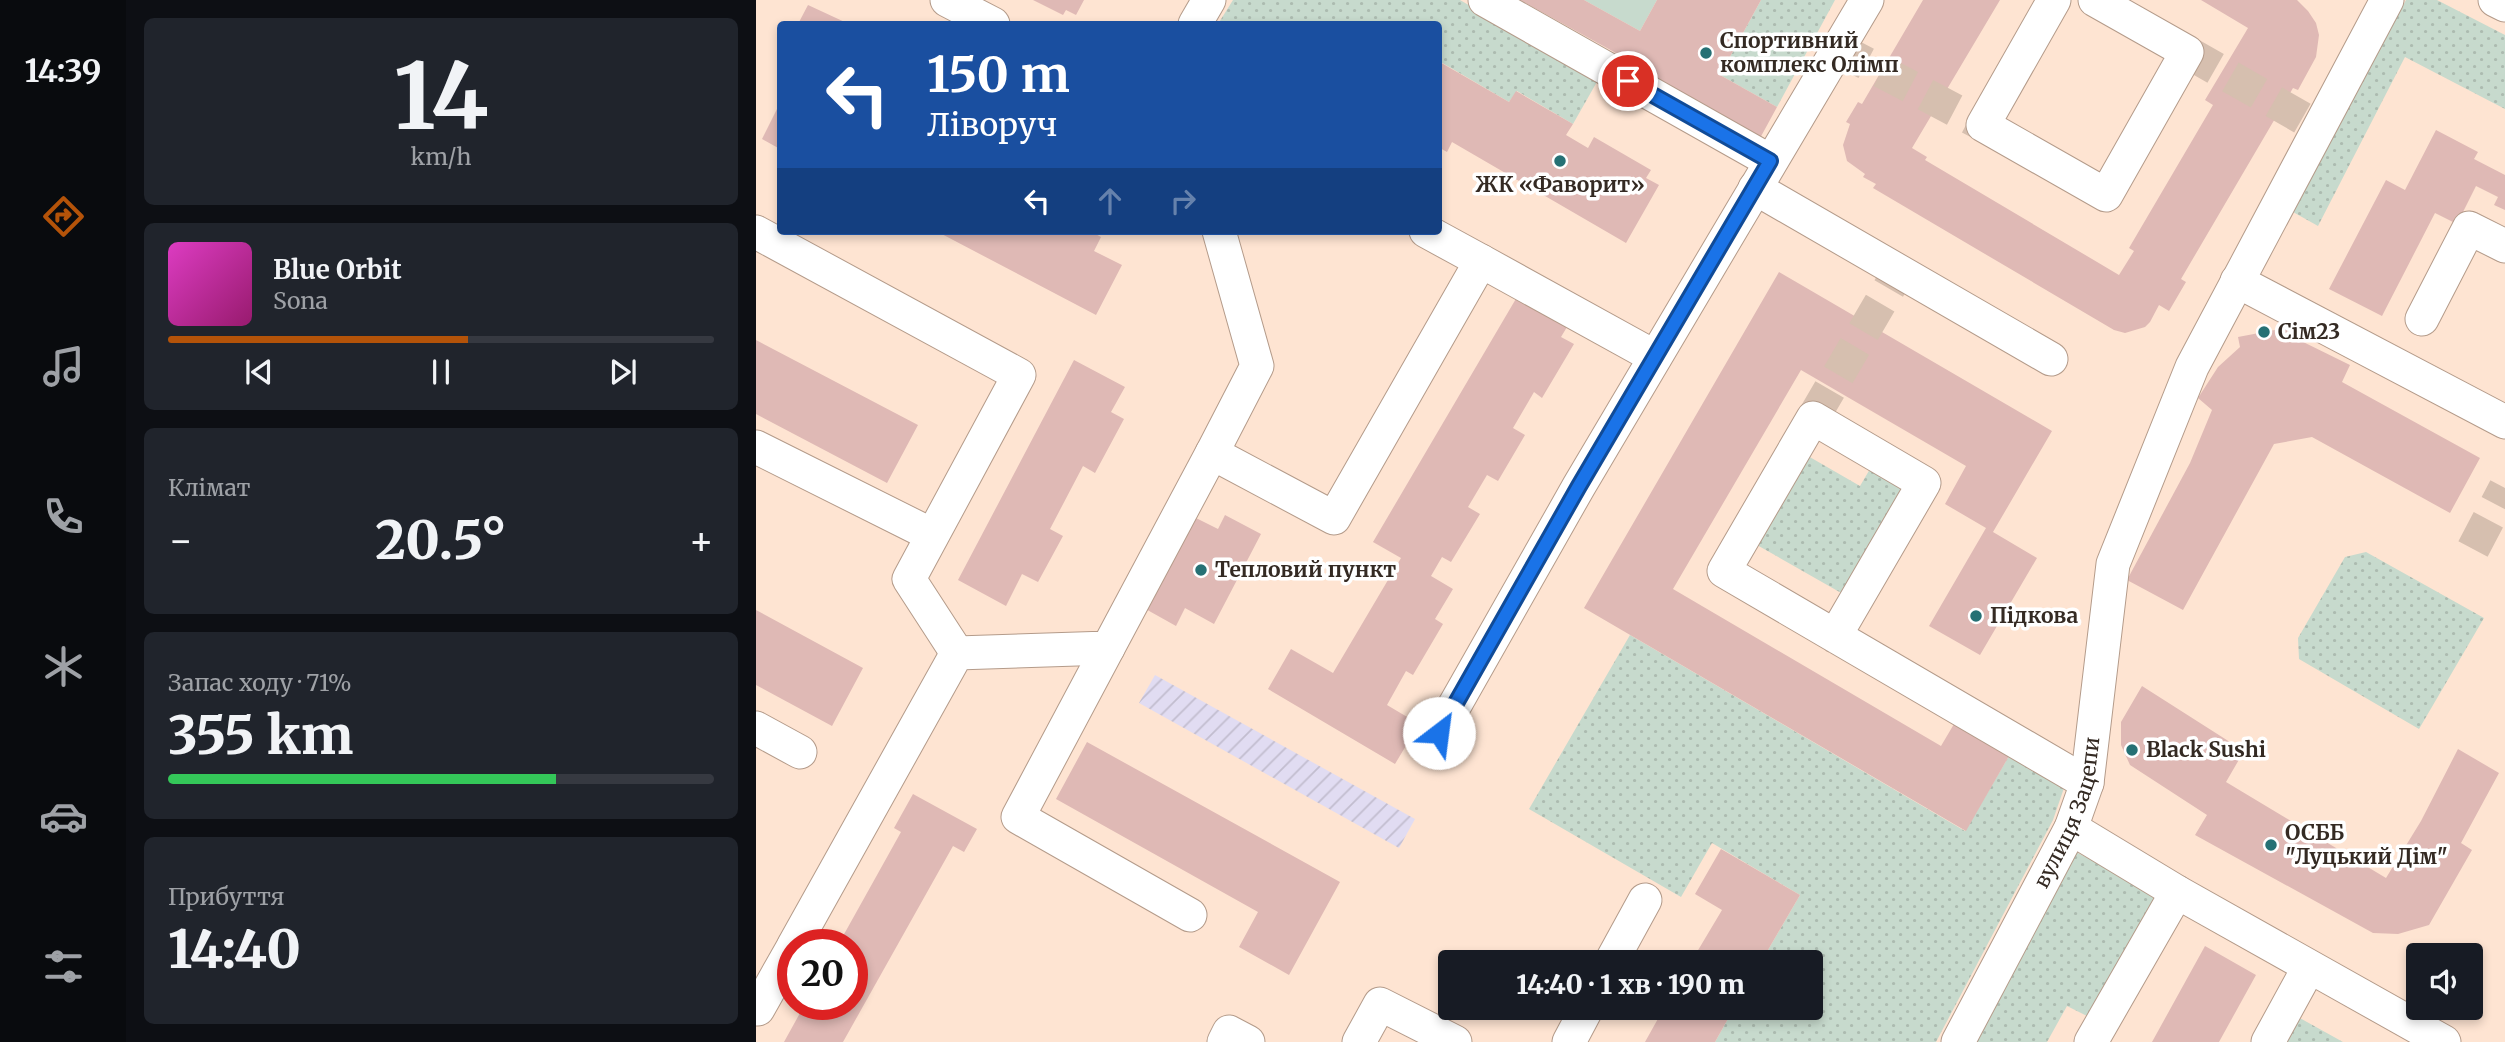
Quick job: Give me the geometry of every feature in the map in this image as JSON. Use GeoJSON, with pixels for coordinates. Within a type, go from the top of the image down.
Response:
{"type":"FeatureCollection","features":[{"type":"Feature","properties":{"kind":"street"},"geometry":{"type":"LineString","coordinates":[[947,0],[987,21]]}},
{"type":"Feature","properties":{"kind":"street"},"geometry":{"type":"LineString","coordinates":[[1197,21],[1209,0]]}},
{"type":"Feature","properties":{"kind":"street"},"geometry":{"type":"LineString","coordinates":[[1485,0],[2051,359]]}},
{"type":"Feature","properties":{"kind":"street"},"geometry":{"type":"LineString","coordinates":[[1439,733],[1655,358],[1867,0]]}},
{"type":"Feature","properties":{"kind":"street"},"geometry":{"type":"LineString","coordinates":[[2054,0],[1983,125],[2106,195],[2187,52],[2095,0]]}},
{"type":"Feature","properties":{"kind":"street","name":"вулиця Зацепи"},"geometry":{"type":"LineString","coordinates":[[1958,1042],[2071,828],[2087,783],[2113,564],[2192,368],[2387,0]]}},
{"type":"Feature","properties":{"kind":"street"},"geometry":{"type":"LineString","coordinates":[[2495,0],[2505,5]]}},
{"type":"Feature","properties":{"kind":"street"},"geometry":{"type":"LineString","coordinates":[[2422,319],[2469,228],[2505,246]]}},
{"type":"Feature","properties":{"kind":"street"},"geometry":{"type":"LineString","coordinates":[[756,232],[1019,375],[909,579],[957,653]]}},
{"type":"Feature","properties":{"kind":"street"},"geometry":{"type":"LineString","coordinates":[[1190,915],[1018,817],[1257,366],[1220,235]]}},
{"type":"Feature","properties":{"kind":"street"},"geometry":{"type":"LineString","coordinates":[[1433,235],[1655,358]]}},
{"type":"Feature","properties":{"kind":"street"},"geometry":{"type":"LineString","coordinates":[[1212,453],[1334,518],[1480,261]]}},
{"type":"Feature","properties":{"kind":"street"},"geometry":{"type":"LineString","coordinates":[[2237,281],[2505,422]]}},
{"type":"Feature","properties":{"kind":"street"},"geometry":{"type":"LineString","coordinates":[[1835,636],[1924,484],[1813,418],[1724,571],[1835,636],[2087,783]]}},
{"type":"Feature","properties":{"kind":"street"},"geometry":{"type":"LineString","coordinates":[[756,447],[932,536]]}},
{"type":"Feature","properties":{"kind":"street"},"geometry":{"type":"LineString","coordinates":[[957,653],[1108,648]]}},
{"type":"Feature","properties":{"kind":"street"},"geometry":{"type":"LineString","coordinates":[[803,929],[957,653]]}},
{"type":"Feature","properties":{"kind":"street"},"geometry":{"type":"LineString","coordinates":[[756,728],[800,752]]}},
{"type":"Feature","properties":{"kind":"street"},"geometry":{"type":"LineString","coordinates":[[2071,828],[2177,892],[2444,1042]]}},
{"type":"Feature","properties":{"kind":"street"},"geometry":{"type":"LineString","coordinates":[[2091,1042],[2177,892]]}},
{"type":"Feature","properties":{"kind":"street"},"geometry":{"type":"LineString","coordinates":[[1617,950],[1644,900]]}},
{"type":"Feature","properties":{"kind":"street"},"geometry":{"type":"LineString","coordinates":[[2268,1042],[2309,967]]}},
{"type":"Feature","properties":{"kind":"street"},"geometry":{"type":"LineString","coordinates":[[756,1008],[758,1009],[777,975]]}},
{"type":"Feature","properties":{"kind":"street"},"geometry":{"type":"LineString","coordinates":[[1359,1042],[1380,1004],[1455,1042]]}},
{"type":"Feature","properties":{"kind":"street"},"geometry":{"type":"LineString","coordinates":[[1569,1042],[1581,1020]]}},
{"type":"Feature","properties":{"kind":"street"},"geometry":{"type":"LineString","coordinates":[[1224,1042],[1229,1032],[1248,1042]]}},
{"type":"Feature","properties":{"kind":"shaded area"},"geometry":{"type":"Polygon","coordinates":[[[1155,675],[1415,819],[1399,848],[1139,703],[1155,675]]]}},
{"type":"Feature","properties":{"kind":"green space"},"geometry":{"type":"Polygon","coordinates":[[[1233,0],[1460,0],[1598,80],[1573,124],[1517,91],[1509,102],[1442,63],[1442,21],[1220,21],[1233,0]]]}},
{"type":"Feature","properties":{"kind":"green space"},"geometry":{"type":"Polygon","coordinates":[[[1584,0],[1657,0],[1640,31],[1584,0]]]}},
{"type":"Feature","properties":{"kind":"green space"},"geometry":{"type":"Polygon","coordinates":[[[1761,0],[1835,0],[1777,107],[1720,75],[1761,0]]]}},
{"type":"Feature","properties":{"kind":"green space"},"geometry":{"type":"Polygon","coordinates":[[[2406,0],[2437,0],[2505,35],[2505,109],[2405,57],[2318,226],[2293,212],[2406,0]]]}},
{"type":"Feature","properties":{"kind":"green space"},"geometry":{"type":"Polygon","coordinates":[[[1808,456],[1860,486],[1870,469],[1904,489],[1843,594],[1757,545],[1808,456]]]}},
{"type":"Feature","properties":{"kind":"green space"},"geometry":{"type":"Polygon","coordinates":[[[2366,552],[2484,618],[2419,729],[2299,659],[2298,638],[2345,557],[2366,552]]]}},
{"type":"Feature","properties":{"kind":"green space"},"geometry":{"type":"Polygon","coordinates":[[[1630,635],[1965,831],[2009,756],[2064,788],[2053,820],[1936,1042],[1715,1042],[1727,1020],[1823,1020],[1823,950],[1768,950],[1800,895],[1712,843],[1681,897],[1529,809],[1630,635]]]}},
{"type":"Feature","properties":{"kind":"green space"},"geometry":{"type":"Polygon","coordinates":[[[2076,852],[2158,895],[2089,1017],[2067,1006],[2047,1042],[1976,1042],[2076,852]]]}},
{"type":"Feature","properties":{"kind":"green space"},"geometry":{"type":"Polygon","coordinates":[[[2298,1017],[2343,1042],[2285,1042],[2298,1017]]]}},
{"type":"Feature","properties":{"kind":"building"},"geometry":{"type":"Polygon","coordinates":[[[1033,0],[1084,0],[1076,15],[1066,10],[1063,15],[1033,0]]]}},
{"type":"Feature","properties":{"kind":"building"},"geometry":{"type":"Polygon","coordinates":[[[1520,0],[1584,0],[1640,31],[1657,0],[1761,0],[1720,75],[1777,107],[1759,140],[1621,64],[1625,58],[1520,0]]]}},
{"type":"Feature","properties":{"kind":"building"},"geometry":{"type":"Polygon","coordinates":[[[1923,0],[2000,0],[1912,148],[1927,157],[1925,160],[2119,275],[2134,251],[2129,248],[2213,105],[2205,100],[2248,28],[2201,0],[2297,0],[2316,23],[2319,35],[2316,57],[2298,90],[2293,88],[2181,279],[2186,282],[2169,311],[2159,305],[2145,327],[2125,333],[2114,330],[1873,188],[1876,184],[1863,177],[1865,174],[1847,161],[1843,145],[1850,124],[1846,122],[1858,102],[1862,104],[1923,0]]]}},
{"type":"Feature","properties":{"kind":"building"},"geometry":{"type":"Polygon","coordinates":[[[808,5],[843,21],[800,21],[808,5]]]}},
{"type":"Feature","properties":{"kind":"building","name":"ЖК «Фаворит»"},"geometry":{"type":"Polygon","coordinates":[[[1442,63],[1509,102],[1516,91],[1573,124],[1566,135],[1588,148],[1594,137],[1651,170],[1646,178],[1659,185],[1626,243],[1452,142],[1447,152],[1442,149],[1442,63]]]}},
{"type":"Feature","properties":{"kind":"building"},"geometry":{"type":"Polygon","coordinates":[[[777,109],[777,147],[762,139],[777,109]]]}},
{"type":"Feature","properties":{"kind":"building"},"geometry":{"type":"Polygon","coordinates":[[[2436,130],[2478,152],[2474,159],[2505,175],[2505,210],[2494,205],[2498,197],[2476,186],[2457,224],[2435,213],[2382,316],[2329,289],[2386,180],[2405,190],[2436,130]]]}},
{"type":"Feature","properties":{"kind":"building"},"geometry":{"type":"Polygon","coordinates":[[[944,235],[1097,235],[1101,237],[1094,251],[1122,265],[1096,315],[944,235]]]}},
{"type":"Feature","properties":{"kind":"building"},"geometry":{"type":"Polygon","coordinates":[[[1779,272],[2052,431],[1993,532],[2037,558],[1980,655],[1929,626],[1986,528],[1945,504],[1966,466],[1801,370],[1673,589],[1941,746],[1954,724],[2009,756],[1966,831],[1584,608],[1779,272]]]}},
{"type":"Feature","properties":{"kind":"building"},"geometry":{"type":"Polygon","coordinates":[[[1517,297],[1567,327],[1561,337],[1574,344],[1542,398],[1534,392],[1513,428],[1525,435],[1498,481],[1487,475],[1468,507],[1480,514],[1451,562],[1442,557],[1431,576],[1453,589],[1435,619],[1443,624],[1413,675],[1406,671],[1387,705],[1419,724],[1395,764],[1268,689],[1291,649],[1333,673],[1401,558],[1373,542],[1517,297]]]}},
{"type":"Feature","properties":{"kind":"building"},"geometry":{"type":"Polygon","coordinates":[[[2291,327],[2293,337],[2350,365],[2342,382],[2480,458],[2450,513],[2312,437],[2274,444],[2183,610],[2127,580],[2190,463],[2212,410],[2198,398],[2218,367],[2240,347],[2238,337],[2291,327]]]}},
{"type":"Feature","properties":{"kind":"building"},"geometry":{"type":"Polygon","coordinates":[[[756,340],[918,425],[887,483],[756,414],[756,340]]]}},
{"type":"Feature","properties":{"kind":"building"},"geometry":{"type":"Polygon","coordinates":[[[1074,360],[1125,387],[1111,412],[1124,419],[1095,473],[1083,466],[1050,529],[1063,536],[1038,582],[1022,574],[1006,606],[958,580],[1074,360]]]}},
{"type":"Feature","properties":{"kind":"building","name":"Тепловий пункт"},"geometry":{"type":"Polygon","coordinates":[[[1190,515],[1218,529],[1225,515],[1261,534],[1214,624],[1185,608],[1176,626],[1142,607],[1190,515]]]}},
{"type":"Feature","properties":{"kind":"building"},"geometry":{"type":"Polygon","coordinates":[[[756,610],[863,668],[832,726],[756,685],[756,610]]]}},
{"type":"Feature","properties":{"kind":"building"},"geometry":{"type":"Polygon","coordinates":[[[2142,686],[2244,751],[2226,782],[2386,878],[2421,821],[2458,749],[2499,773],[2461,843],[2472,850],[2429,925],[2398,934],[2373,933],[2195,835],[2207,815],[2130,765],[2121,745],[2121,722],[2142,686]]]}},
{"type":"Feature","properties":{"kind":"building"},"geometry":{"type":"Polygon","coordinates":[[[1087,742],[1340,882],[1289,975],[1239,947],[1258,912],[1056,799],[1087,742]]]}},
{"type":"Feature","properties":{"kind":"building"},"geometry":{"type":"Polygon","coordinates":[[[913,794],[977,829],[964,852],[953,846],[868,997],[868,929],[847,929],[901,832],[894,828],[913,794]]]}},
{"type":"Feature","properties":{"kind":"building"},"geometry":{"type":"Polygon","coordinates":[[[1721,849],[1800,895],[1768,950],[1698,950],[1722,910],[1695,894],[1721,849]]]}},
{"type":"Feature","properties":{"kind":"building"},"geometry":{"type":"Polygon","coordinates":[[[2205,946],[2256,975],[2219,1042],[2152,1042],[2205,946]]]}},
{"type":"Feature","properties":{"kind":"building"},"geometry":{"type":"Polygon","coordinates":[[[796,1020],[855,1020],[843,1042],[784,1042],[796,1020]]]}},
{"type":"Feature","properties":{"kind":"building"},"geometry":{"type":"Polygon","coordinates":[[[1657,1020],[1727,1020],[1715,1042],[1645,1042],[1657,1020]]]}},
{"type":"Feature","properties":{"kind":"tunnel"},"geometry":{"type":"LineString","coordinates":[[1837,48],[1983,125]]}},
{"type":"Feature","properties":{"kind":"tunnel"},"geometry":{"type":"LineString","coordinates":[[2187,52],[2318,127]]}},
{"type":"Feature","properties":{"kind":"tunnel"},"geometry":{"type":"LineString","coordinates":[[1813,418],[1899,271]]}},
{"type":"Feature","properties":{"kind":"tunnel"},"geometry":{"type":"LineString","coordinates":[[2473,549],[2505,488]]}},
{"type":"Feature","properties":{"kind":"place","name":"Спортивний комплекс Олімп"},"geometry":{"type":"Point","coordinates":[1706,53]}},
{"type":"Feature","properties":{"kind":"place","name":"ЖК «Фаворит»"},"geometry":{"type":"Point","coordinates":[1560,161]}},
{"type":"Feature","properties":{"kind":"place","name":"Сім23"},"geometry":{"type":"Point","coordinates":[2264,332]}},
{"type":"Feature","properties":{"kind":"place","name":"Тепловий пункт"},"geometry":{"type":"Point","coordinates":[1201,570]}},
{"type":"Feature","properties":{"kind":"place","name":"Підкова"},"geometry":{"type":"Point","coordinates":[1976,616]}},
{"type":"Feature","properties":{"kind":"place","name":"Black Sushi"},"geometry":{"type":"Point","coordinates":[2132,750]}},
{"type":"Feature","properties":{"kind":"place","name":"ОСББ \"Луцький Дім\""},"geometry":{"type":"Point","coordinates":[2271,845]}},
{"type":"Feature","properties":{"kind":"route"},"geometry":{"type":"LineString","coordinates":[[1439,733],[1579,486],[1770,161],[1628,81]]}}]}
